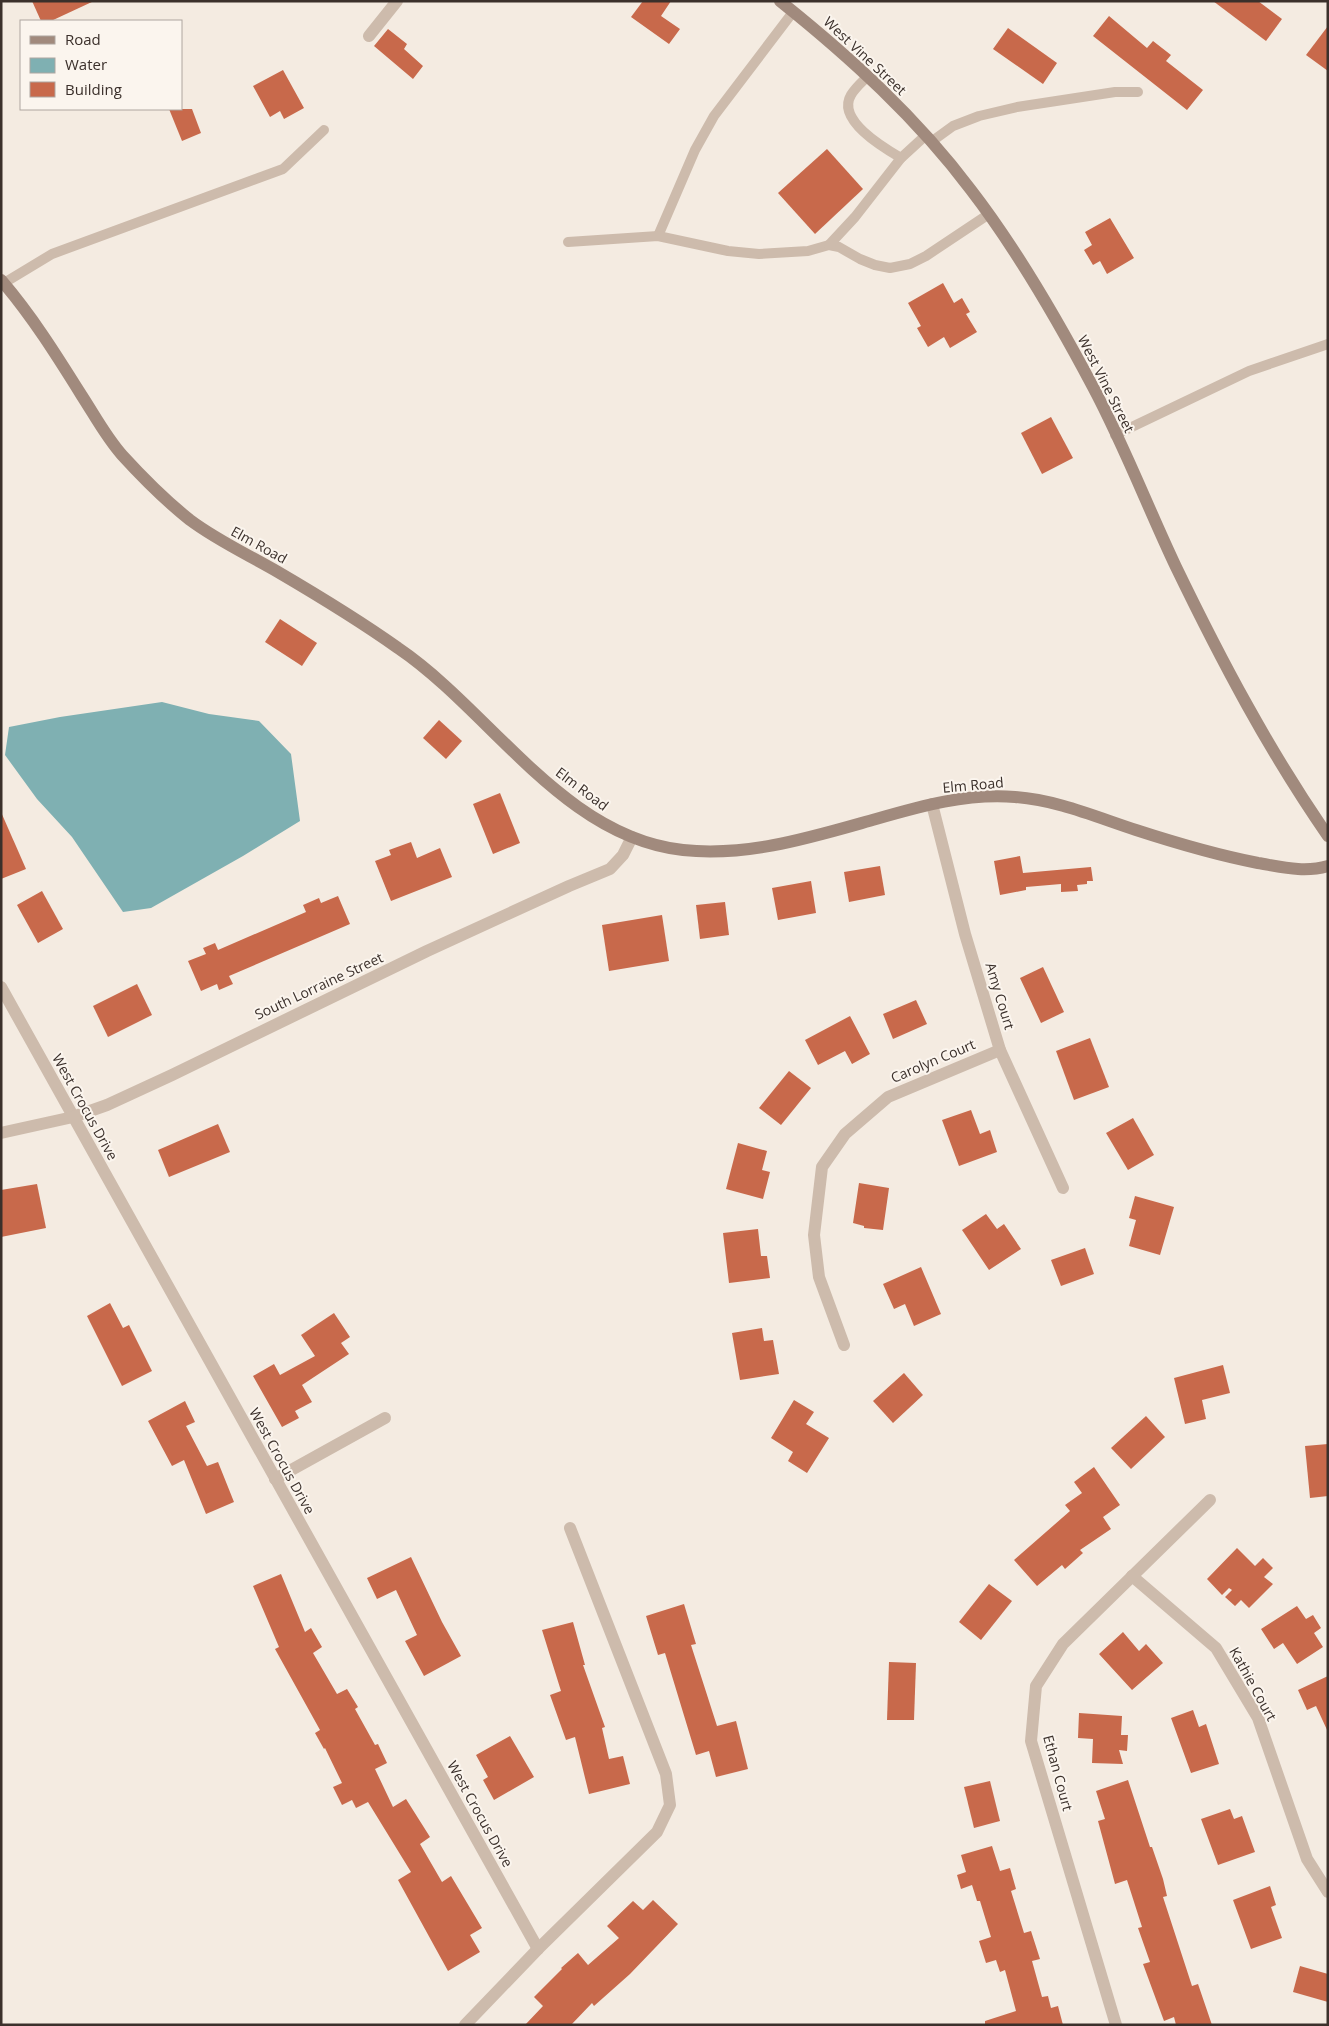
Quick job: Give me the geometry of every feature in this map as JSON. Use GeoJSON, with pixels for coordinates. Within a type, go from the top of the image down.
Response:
{"type":"FeatureCollection","features":[{"type":"Feature","properties":{"kind":"street"},"geometry":{"type":"LineString","coordinates":[[369,36],[396,1]]}},
{"type":"Feature","properties":{"kind":"street","name":"West Vine Street"},"geometry":{"type":"LineString","coordinates":[[780,1],[867,77],[928,139],[989,214],[1059,326],[1095,390],[1176,567],[1216,646],[1276,758],[1328,836]]}},
{"type":"Feature","properties":{"kind":"street","name":"Elm Road"},"geometry":{"type":"LineString","coordinates":[[3,281],[20,301],[101,428],[120,453],[164,498],[218,539],[277,572],[400,649],[429,672],[557,791],[584,812],[613,829],[644,842],[678,850],[713,852],[748,850],[816,836],[932,804],[982,796],[1016,797],[1049,802],[1224,856],[1300,870],[1316,870],[1328,866]]}},
{"type":"Feature","properties":{"kind":"street","name":"Amy Court"},"geometry":{"type":"LineString","coordinates":[[932,804],[964,934],[1000,1050],[1064,1188]]}},
{"type":"Feature","properties":{"kind":"street","name":"South Lorraine Street"},"geometry":{"type":"LineString","coordinates":[[1,1133],[73,1117],[107,1105],[427,951],[610,869],[623,855],[632,837]]}},
{"type":"Feature","properties":{"kind":"street","name":"West Crocus Drive"},"geometry":{"type":"LineString","coordinates":[[1,987],[538,1949]]}},
{"type":"Feature","properties":{"kind":"street","name":"Carolyn Court"},"geometry":{"type":"LineString","coordinates":[[844,1345],[819,1277],[814,1235],[822,1166],[845,1134],[888,1097],[1000,1050]]}},
{"type":"Feature","properties":{"kind":"street"},"geometry":{"type":"LineString","coordinates":[[275,1479],[385,1418]]}},
{"type":"Feature","properties":{"kind":"street","name":"Ethan Court"},"geometry":{"type":"LineString","coordinates":[[1116,2025],[1031,1740],[1036,1686],[1064,1644],[1210,1500]]}},
{"type":"Feature","properties":{"kind":"street"},"geometry":{"type":"LineString","coordinates":[[465,2025],[538,1949],[657,1832],[670,1804],[666,1774],[570,1528]]}},
{"type":"Feature","properties":{"kind":"street","name":"Kathie Court"},"geometry":{"type":"LineString","coordinates":[[1132,1576],[1216,1648],[1258,1718],[1307,1859],[1328,1892]]}},
{"type":"Feature","properties":{"kind":"lane"},"geometry":{"type":"LineString","coordinates":[[658,236],[695,150],[714,116],[793,12]]}},
{"type":"Feature","properties":{"kind":"lane"},"geometry":{"type":"LineString","coordinates":[[867,77],[850,95],[851,115],[861,130],[879,145],[901,158]]}},
{"type":"Feature","properties":{"kind":"lane"},"geometry":{"type":"LineString","coordinates":[[829,245],[855,217],[901,158],[928,139],[953,126],[979,116],[1018,107],[1115,92],[1138,92]]}},
{"type":"Feature","properties":{"kind":"lane"},"geometry":{"type":"LineString","coordinates":[[3,281],[52,254],[283,169],[324,130]]}},
{"type":"Feature","properties":{"kind":"lane"},"geometry":{"type":"LineString","coordinates":[[568,242],[658,236],[728,251],[760,254],[808,251],[829,245],[839,247],[875,265],[890,268],[910,264],[926,256],[989,214]]}},
{"type":"Feature","properties":{"kind":"lane"},"geometry":{"type":"LineString","coordinates":[[1116,434],[1249,370],[1328,344]]}},
{"type":"Feature","properties":{"kind":"water"},"geometry":{"type":"Polygon","coordinates":[[[162,702],[209,714],[259,721],[291,754],[300,821],[151,908],[123,912],[72,837],[37,799],[5,755],[9,727],[60,717],[162,702]]]}},
{"type":"Feature","properties":{"kind":"building"},"geometry":{"type":"Polygon","coordinates":[[[32,1],[94,1],[53,20],[41,20],[32,1]]]}},
{"type":"Feature","properties":{"kind":"building"},"geometry":{"type":"Polygon","coordinates":[[[643,1],[671,1],[661,16],[680,29],[669,44],[631,17],[643,1]]]}},
{"type":"Feature","properties":{"kind":"building"},"geometry":{"type":"Polygon","coordinates":[[[1213,1],[1258,1],[1282,19],[1266,41],[1213,1]]]}},
{"type":"Feature","properties":{"kind":"building"},"geometry":{"type":"Polygon","coordinates":[[[1109,16],[1147,48],[1153,41],[1171,55],[1166,61],[1203,90],[1187,110],[1093,36],[1109,16]]]}},
{"type":"Feature","properties":{"kind":"building"},"geometry":{"type":"Polygon","coordinates":[[[1328,26],[1328,71],[1306,55],[1328,26]]]}},
{"type":"Feature","properties":{"kind":"building"},"geometry":{"type":"Polygon","coordinates":[[[1008,28],[1057,63],[1043,84],[993,49],[1008,28]]]}},
{"type":"Feature","properties":{"kind":"building"},"geometry":{"type":"Polygon","coordinates":[[[388,29],[407,44],[404,49],[423,66],[413,79],[374,46],[388,29]]]}},
{"type":"Feature","properties":{"kind":"building"},"geometry":{"type":"Polygon","coordinates":[[[283,70],[304,108],[284,119],[280,111],[270,117],[253,86],[283,70]]]}},
{"type":"Feature","properties":{"kind":"building"},"geometry":{"type":"Polygon","coordinates":[[[192,109],[201,133],[182,141],[169,110],[192,109]]]}},
{"type":"Feature","properties":{"kind":"building"},"geometry":{"type":"Polygon","coordinates":[[[827,149],[863,189],[815,234],[778,193],[827,149]]]}},
{"type":"Feature","properties":{"kind":"building"},"geometry":{"type":"Polygon","coordinates":[[[1110,218],[1134,258],[1107,274],[1100,261],[1093,265],[1084,250],[1092,245],[1085,232],[1110,218]]]}},
{"type":"Feature","properties":{"kind":"building"},"geometry":{"type":"Polygon","coordinates":[[[943,283],[954,303],[962,298],[970,312],[966,314],[977,332],[950,348],[944,337],[928,347],[917,328],[921,326],[908,303],[943,283]]]}},
{"type":"Feature","properties":{"kind":"building"},"geometry":{"type":"Polygon","coordinates":[[[1051,417],[1073,458],[1042,474],[1021,433],[1051,417]]]}},
{"type":"Feature","properties":{"kind":"building"},"geometry":{"type":"Polygon","coordinates":[[[280,619],[317,643],[302,666],[265,642],[280,619]]]}},
{"type":"Feature","properties":{"kind":"building"},"geometry":{"type":"Polygon","coordinates":[[[439,720],[462,741],[446,759],[423,738],[439,720]]]}},
{"type":"Feature","properties":{"kind":"building"},"geometry":{"type":"Polygon","coordinates":[[[500,793],[520,843],[493,854],[473,804],[500,793]]]}},
{"type":"Feature","properties":{"kind":"building"},"geometry":{"type":"Polygon","coordinates":[[[1,812],[26,869],[1,879],[1,812]]]}},
{"type":"Feature","properties":{"kind":"building"},"geometry":{"type":"Polygon","coordinates":[[[411,842],[417,858],[440,848],[452,877],[391,901],[375,861],[391,855],[389,850],[411,842]]]}},
{"type":"Feature","properties":{"kind":"building"},"geometry":{"type":"Polygon","coordinates":[[[1020,856],[1023,873],[1091,867],[1093,881],[1077,885],[1078,891],[1061,892],[1061,884],[1026,887],[1026,890],[1000,895],[994,861],[1020,856]]]}},
{"type":"Feature","properties":{"kind":"building"},"geometry":{"type":"Polygon","coordinates":[[[880,866],[885,895],[849,902],[844,872],[880,866]]]}},
{"type":"Feature","properties":{"kind":"building"},"geometry":{"type":"Polygon","coordinates":[[[811,881],[816,913],[778,920],[772,888],[811,881]]]}},
{"type":"Feature","properties":{"kind":"building"},"geometry":{"type":"Polygon","coordinates":[[[42,891],[63,929],[38,943],[17,905],[42,891]]]}},
{"type":"Feature","properties":{"kind":"building"},"geometry":{"type":"Polygon","coordinates":[[[338,896],[350,924],[229,976],[233,984],[219,990],[217,984],[201,991],[188,961],[206,954],[203,948],[215,943],[218,950],[306,912],[303,905],[319,898],[321,903],[338,896]]]}},
{"type":"Feature","properties":{"kind":"building"},"geometry":{"type":"Polygon","coordinates":[[[725,902],[729,935],[700,939],[696,905],[725,902]]]}},
{"type":"Feature","properties":{"kind":"building"},"geometry":{"type":"Polygon","coordinates":[[[662,915],[669,961],[609,971],[602,925],[662,915]]]}},
{"type":"Feature","properties":{"kind":"building"},"geometry":{"type":"Polygon","coordinates":[[[1043,967],[1064,1012],[1041,1023],[1020,978],[1043,967]]]}},
{"type":"Feature","properties":{"kind":"building"},"geometry":{"type":"Polygon","coordinates":[[[137,984],[152,1015],[108,1037],[93,1006],[137,984]]]}},
{"type":"Feature","properties":{"kind":"building"},"geometry":{"type":"Polygon","coordinates":[[[916,1000],[927,1024],[893,1039],[883,1014],[916,1000]]]}},
{"type":"Feature","properties":{"kind":"building"},"geometry":{"type":"Polygon","coordinates":[[[850,1016],[870,1054],[852,1064],[845,1051],[818,1065],[805,1040],[850,1016]]]}},
{"type":"Feature","properties":{"kind":"building"},"geometry":{"type":"Polygon","coordinates":[[[1090,1038],[1109,1087],[1074,1100],[1056,1051],[1090,1038]]]}},
{"type":"Feature","properties":{"kind":"building"},"geometry":{"type":"Polygon","coordinates":[[[789,1071],[811,1088],[781,1125],[759,1108],[789,1071]]]}},
{"type":"Feature","properties":{"kind":"building"},"geometry":{"type":"Polygon","coordinates":[[[971,1110],[980,1134],[990,1130],[997,1152],[959,1166],[942,1120],[971,1110]]]}},
{"type":"Feature","properties":{"kind":"building"},"geometry":{"type":"Polygon","coordinates":[[[1133,1118],[1154,1155],[1128,1170],[1106,1133],[1133,1118]]]}},
{"type":"Feature","properties":{"kind":"building"},"geometry":{"type":"Polygon","coordinates":[[[218,1124],[230,1152],[169,1177],[158,1150],[218,1124]]]}},
{"type":"Feature","properties":{"kind":"building"},"geometry":{"type":"Polygon","coordinates":[[[738,1143],[767,1151],[762,1170],[770,1172],[763,1199],[726,1189],[738,1143]]]}},
{"type":"Feature","properties":{"kind":"building"},"geometry":{"type":"Polygon","coordinates":[[[859,1183],[889,1188],[883,1230],[864,1228],[864,1226],[853,1223],[859,1183]]]}},
{"type":"Feature","properties":{"kind":"building"},"geometry":{"type":"Polygon","coordinates":[[[37,1184],[46,1228],[1,1237],[1,1190],[37,1184]]]}},
{"type":"Feature","properties":{"kind":"building"},"geometry":{"type":"Polygon","coordinates":[[[1135,1196],[1174,1207],[1160,1255],[1129,1246],[1136,1220],[1129,1218],[1135,1196]]]}},
{"type":"Feature","properties":{"kind":"building"},"geometry":{"type":"Polygon","coordinates":[[[986,1214],[997,1229],[1004,1224],[1021,1249],[989,1270],[962,1230],[986,1214]]]}},
{"type":"Feature","properties":{"kind":"building"},"geometry":{"type":"Polygon","coordinates":[[[758,1229],[761,1256],[767,1256],[770,1278],[729,1283],[723,1233],[758,1229]]]}},
{"type":"Feature","properties":{"kind":"building"},"geometry":{"type":"Polygon","coordinates":[[[1085,1248],[1094,1274],[1061,1286],[1051,1260],[1085,1248]]]}},
{"type":"Feature","properties":{"kind":"building"},"geometry":{"type":"Polygon","coordinates":[[[921,1267],[941,1314],[914,1326],[905,1304],[894,1309],[883,1284],[921,1267]]]}},
{"type":"Feature","properties":{"kind":"building"},"geometry":{"type":"Polygon","coordinates":[[[110,1303],[123,1328],[129,1325],[152,1371],[122,1386],[87,1316],[110,1303]]]}},
{"type":"Feature","properties":{"kind":"building"},"geometry":{"type":"Polygon","coordinates":[[[334,1313],[350,1337],[341,1343],[349,1354],[302,1385],[312,1402],[295,1411],[299,1418],[282,1427],[253,1376],[274,1364],[280,1375],[315,1356],[301,1335],[334,1313]]]}},
{"type":"Feature","properties":{"kind":"building"},"geometry":{"type":"Polygon","coordinates":[[[762,1328],[764,1341],[773,1340],[779,1374],[740,1380],[732,1333],[762,1328]]]}},
{"type":"Feature","properties":{"kind":"building"},"geometry":{"type":"Polygon","coordinates":[[[1223,1365],[1230,1393],[1202,1400],[1206,1419],[1185,1424],[1174,1378],[1223,1365]]]}},
{"type":"Feature","properties":{"kind":"building"},"geometry":{"type":"Polygon","coordinates":[[[904,1373],[923,1395],[893,1423],[873,1401],[904,1373]]]}},
{"type":"Feature","properties":{"kind":"building"},"geometry":{"type":"Polygon","coordinates":[[[794,1400],[814,1412],[806,1424],[829,1438],[807,1473],[788,1461],[793,1452],[771,1438],[794,1400]]]}},
{"type":"Feature","properties":{"kind":"building"},"geometry":{"type":"Polygon","coordinates":[[[185,1401],[195,1422],[186,1426],[207,1466],[218,1462],[234,1502],[206,1514],[184,1460],[172,1466],[148,1421],[185,1401]]]}},
{"type":"Feature","properties":{"kind":"building"},"geometry":{"type":"Polygon","coordinates":[[[1146,1416],[1165,1437],[1131,1469],[1111,1448],[1146,1416]]]}},
{"type":"Feature","properties":{"kind":"building"},"geometry":{"type":"Polygon","coordinates":[[[1328,1444],[1328,1496],[1310,1498],[1305,1446],[1328,1444]]]}},
{"type":"Feature","properties":{"kind":"building"},"geometry":{"type":"Polygon","coordinates":[[[1094,1467],[1120,1505],[1103,1517],[1111,1529],[1080,1550],[1083,1553],[1065,1569],[1062,1565],[1037,1586],[1014,1560],[1070,1511],[1065,1505],[1082,1493],[1074,1482],[1094,1467]]]}},
{"type":"Feature","properties":{"kind":"building"},"geometry":{"type":"Polygon","coordinates":[[[1237,1548],[1255,1566],[1263,1558],[1273,1568],[1264,1577],[1273,1584],[1249,1608],[1241,1600],[1235,1606],[1225,1597],[1232,1590],[1229,1588],[1222,1595],[1207,1579],[1237,1548]]]}},
{"type":"Feature","properties":{"kind":"building"},"geometry":{"type":"Polygon","coordinates":[[[411,1557],[442,1622],[461,1656],[424,1676],[405,1641],[417,1635],[396,1590],[377,1599],[367,1578],[411,1557]]]}},
{"type":"Feature","properties":{"kind":"building"},"geometry":{"type":"Polygon","coordinates":[[[281,1574],[305,1632],[311,1628],[322,1647],[313,1653],[337,1694],[347,1689],[358,1707],[355,1709],[375,1745],[378,1744],[387,1763],[375,1769],[393,1807],[406,1799],[430,1837],[420,1844],[442,1882],[451,1876],[482,1928],[470,1935],[480,1952],[448,1971],[398,1880],[411,1872],[368,1802],[356,1808],[352,1800],[342,1805],[333,1787],[342,1783],[325,1748],[315,1733],[320,1730],[275,1649],[279,1647],[253,1586],[281,1574]]]}},
{"type":"Feature","properties":{"kind":"building"},"geometry":{"type":"Polygon","coordinates":[[[989,1584],[1012,1601],[981,1640],[959,1622],[989,1584]]]}},
{"type":"Feature","properties":{"kind":"building"},"geometry":{"type":"Polygon","coordinates":[[[684,1604],[696,1644],[691,1645],[717,1726],[736,1721],[748,1769],[716,1777],[709,1751],[696,1755],[665,1653],[658,1655],[646,1616],[684,1604]]]}},
{"type":"Feature","properties":{"kind":"building"},"geometry":{"type":"Polygon","coordinates":[[[1297,1606],[1306,1619],[1313,1615],[1321,1628],[1314,1633],[1323,1647],[1297,1664],[1283,1643],[1274,1649],[1261,1629],[1297,1606]]]}},
{"type":"Feature","properties":{"kind":"building"},"geometry":{"type":"Polygon","coordinates":[[[573,1622],[585,1665],[583,1665],[605,1727],[602,1728],[609,1759],[623,1756],[630,1784],[589,1794],[575,1737],[566,1740],[550,1695],[561,1691],[542,1630],[573,1622]]]}},
{"type":"Feature","properties":{"kind":"building"},"geometry":{"type":"Polygon","coordinates":[[[1123,1632],[1139,1651],[1146,1644],[1163,1663],[1132,1690],[1099,1654],[1123,1632]]]}},
{"type":"Feature","properties":{"kind":"building"},"geometry":{"type":"Polygon","coordinates":[[[889,1662],[916,1663],[914,1720],[887,1720],[889,1662]]]}},
{"type":"Feature","properties":{"kind":"building"},"geometry":{"type":"Polygon","coordinates":[[[1328,1676],[1328,1732],[1316,1706],[1307,1710],[1298,1690],[1328,1676]]]}},
{"type":"Feature","properties":{"kind":"building"},"geometry":{"type":"Polygon","coordinates":[[[1193,1710],[1199,1727],[1206,1724],[1219,1764],[1191,1773],[1171,1718],[1193,1710]]]}},
{"type":"Feature","properties":{"kind":"building"},"geometry":{"type":"Polygon","coordinates":[[[1079,1713],[1122,1716],[1121,1735],[1128,1735],[1127,1751],[1119,1750],[1123,1764],[1092,1763],[1093,1739],[1078,1738],[1079,1713]]]}},
{"type":"Feature","properties":{"kind":"building"},"geometry":{"type":"Polygon","coordinates":[[[510,1736],[534,1777],[494,1800],[483,1780],[488,1777],[476,1755],[510,1736]]]}},
{"type":"Feature","properties":{"kind":"building"},"geometry":{"type":"Polygon","coordinates":[[[1128,1780],[1150,1847],[1152,1847],[1163,1879],[1167,1896],[1163,1897],[1192,1986],[1198,1984],[1212,2025],[1176,2025],[1174,2017],[1164,2021],[1143,1964],[1150,1962],[1138,1928],[1142,1927],[1127,1880],[1115,1884],[1098,1821],[1105,1819],[1096,1791],[1128,1780]]]}},
{"type":"Feature","properties":{"kind":"building"},"geometry":{"type":"Polygon","coordinates":[[[990,1781],[1000,1821],[974,1828],[964,1787],[990,1781]]]}},
{"type":"Feature","properties":{"kind":"building"},"geometry":{"type":"Polygon","coordinates":[[[1230,1809],[1234,1819],[1242,1816],[1255,1852],[1218,1865],[1201,1819],[1230,1809]]]}},
{"type":"Feature","properties":{"kind":"building"},"geometry":{"type":"Polygon","coordinates":[[[992,1846],[1000,1871],[1010,1868],[1016,1889],[1011,1891],[1024,1933],[1031,1931],[1040,1959],[1032,1961],[1042,1997],[1048,1996],[1051,2008],[1058,2006],[1063,2025],[985,2025],[985,2021],[1016,2011],[1005,1970],[1000,1972],[996,1960],[986,1963],[979,1941],[991,1937],[980,1901],[977,1901],[972,1885],[961,1889],[957,1875],[966,1872],[961,1855],[992,1846]]]}},
{"type":"Feature","properties":{"kind":"building"},"geometry":{"type":"Polygon","coordinates":[[[1270,1886],[1276,1905],[1271,1907],[1282,1938],[1251,1949],[1233,1900],[1270,1886]]]}},
{"type":"Feature","properties":{"kind":"building"},"geometry":{"type":"Polygon","coordinates":[[[653,1900],[678,1924],[630,1974],[594,2006],[592,2003],[571,2025],[525,2025],[543,2006],[534,1997],[561,1968],[578,1953],[588,1965],[619,1938],[607,1926],[633,1901],[643,1910],[653,1900]]]}},
{"type":"Feature","properties":{"kind":"building"},"geometry":{"type":"Polygon","coordinates":[[[1300,1966],[1328,1974],[1328,2002],[1293,1992],[1300,1966]]]}}]}
